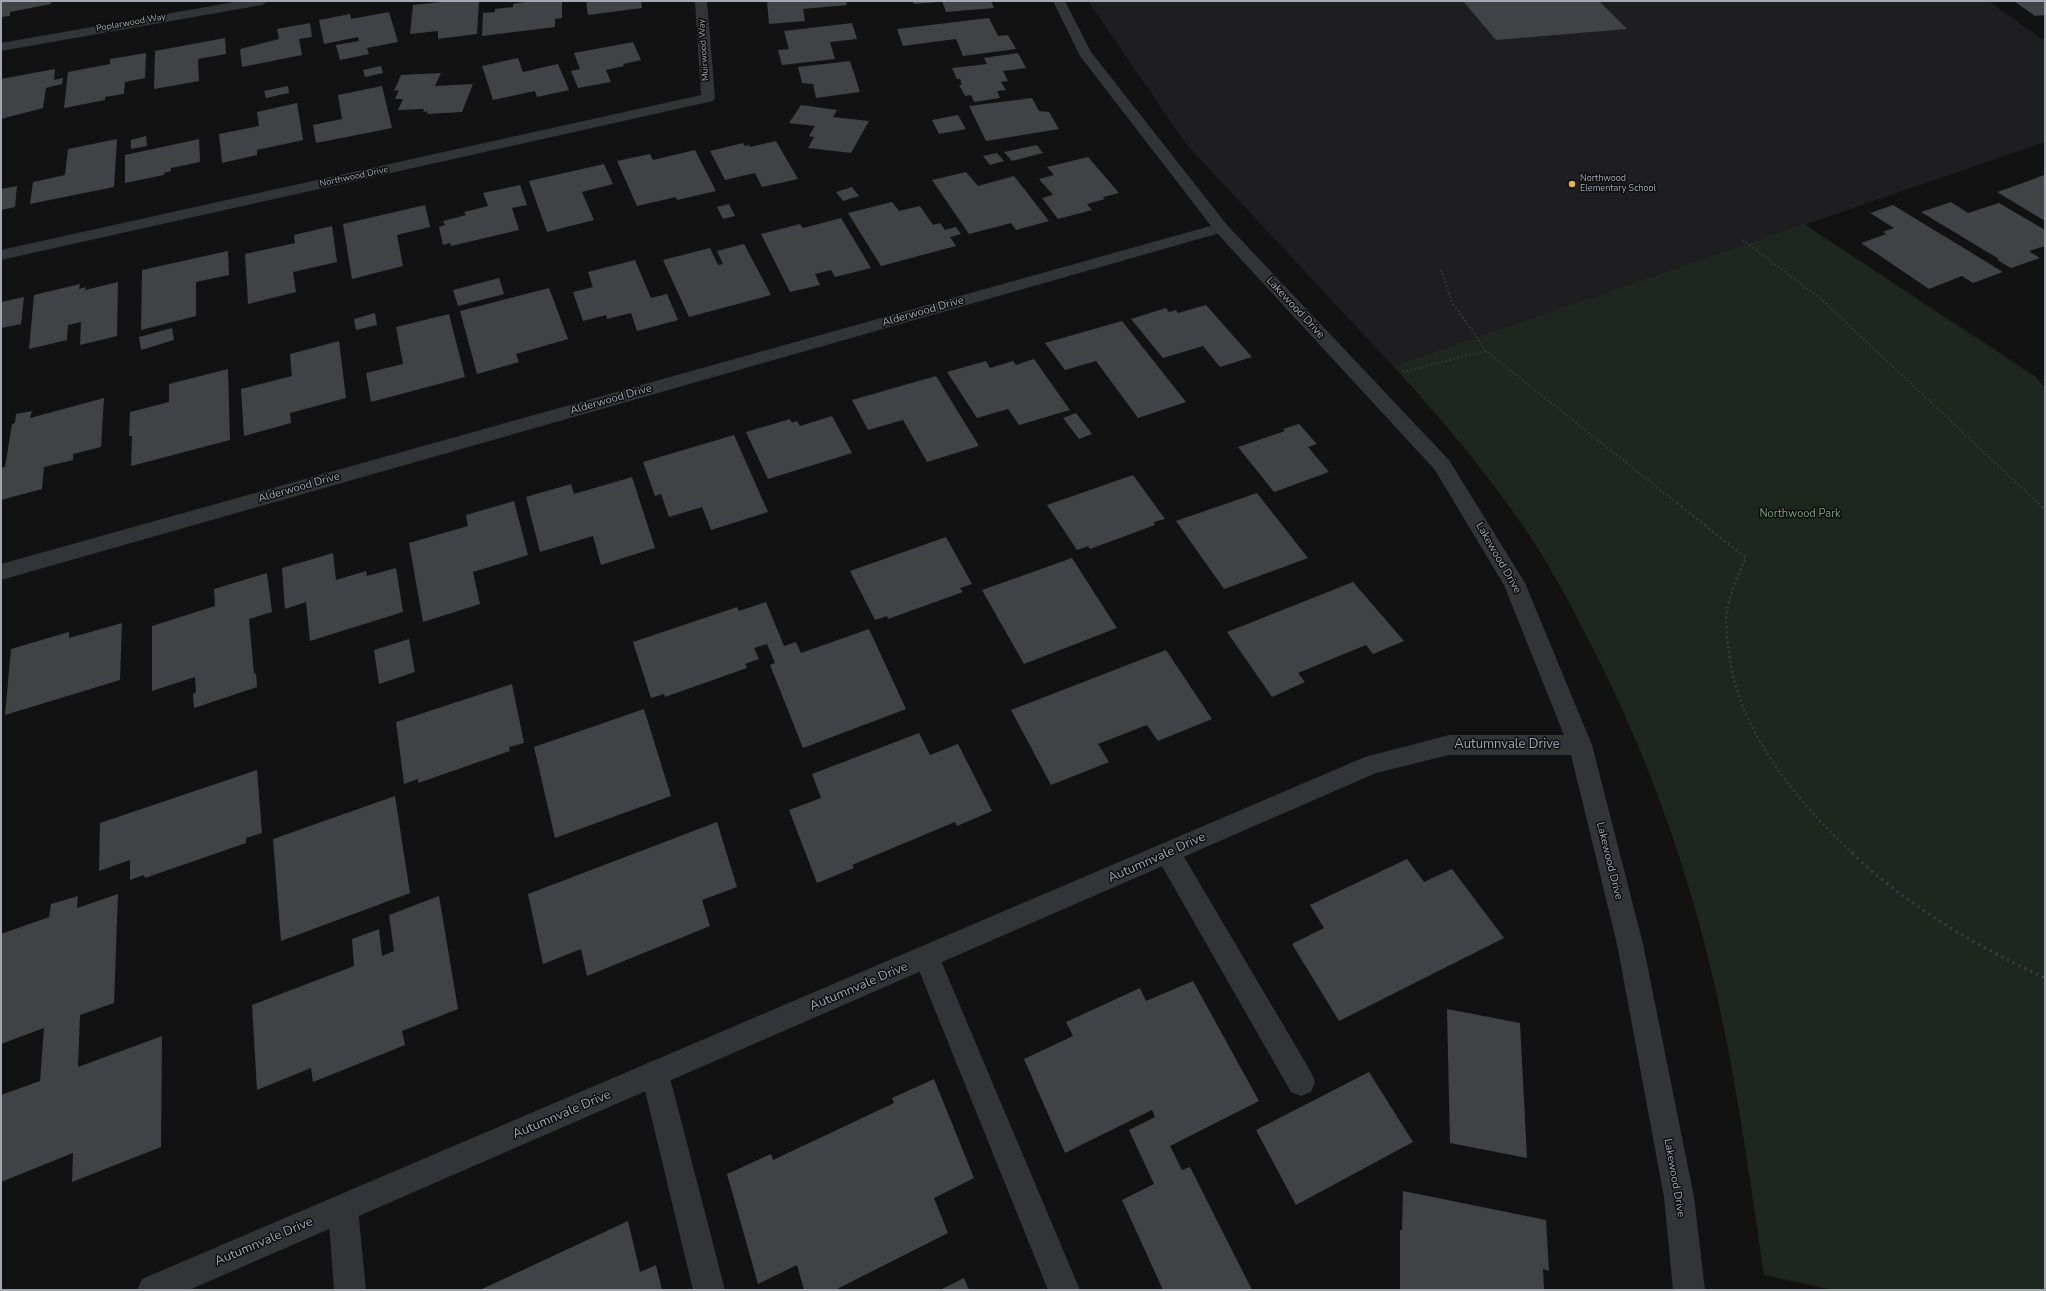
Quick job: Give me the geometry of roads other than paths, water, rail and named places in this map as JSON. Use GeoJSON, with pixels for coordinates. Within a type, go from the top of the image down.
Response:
{"type":"FeatureCollection","features":[{"type":"Feature","properties":{"kind":"street","name":"Poplarwood Way"},"geometry":{"type":"LineString","coordinates":[[1,47],[262,1]]}},
{"type":"Feature","properties":{"kind":"street","name":"Muirwood Way"},"geometry":{"type":"LineString","coordinates":[[701,1],[708,98]]}},
{"type":"Feature","properties":{"kind":"street","name":"Lakewood Drive"},"geometry":{"type":"LineString","coordinates":[[1060,1],[1085,54],[1221,228],[1442,465],[1514,583],[1580,745],[1630,944],[1679,1197],[1690,1290]]}},
{"type":"Feature","properties":{"kind":"street","name":"Northwood Drive"},"geometry":{"type":"LineString","coordinates":[[1,255],[708,98]]}},
{"type":"Feature","properties":{"kind":"street","name":"Alderwood Drive"},"geometry":{"type":"LineString","coordinates":[[1,572],[1221,228]]}},
{"type":"Feature","properties":{"kind":"street","name":"Autumnvale Drive"},"geometry":{"type":"LineString","coordinates":[[153,1290],[927,958],[1373,764],[1449,745],[1580,745]]}},
{"type":"Feature","properties":{"kind":"street"},"geometry":{"type":"LineString","coordinates":[[1168,853],[1301,1082]]}},
{"type":"Feature","properties":{"kind":"street"},"geometry":{"type":"LineString","coordinates":[[927,958],[1064,1290]]}},
{"type":"Feature","properties":{"kind":"street"},"geometry":{"type":"LineString","coordinates":[[655,1074],[709,1290]]}},
{"type":"Feature","properties":{"kind":"street"},"geometry":{"type":"LineString","coordinates":[[343,1208],[350,1290]]}},
{"type":"Feature","properties":{"kind":"place","name":"Northwood Elementary School"},"geometry":{"type":"Point","coordinates":[1572,184]}},
{"type":"Feature","properties":{"kind":"park label","name":"Northwood Park"},"geometry":{"type":"Point","coordinates":[1800,514]}}]}
